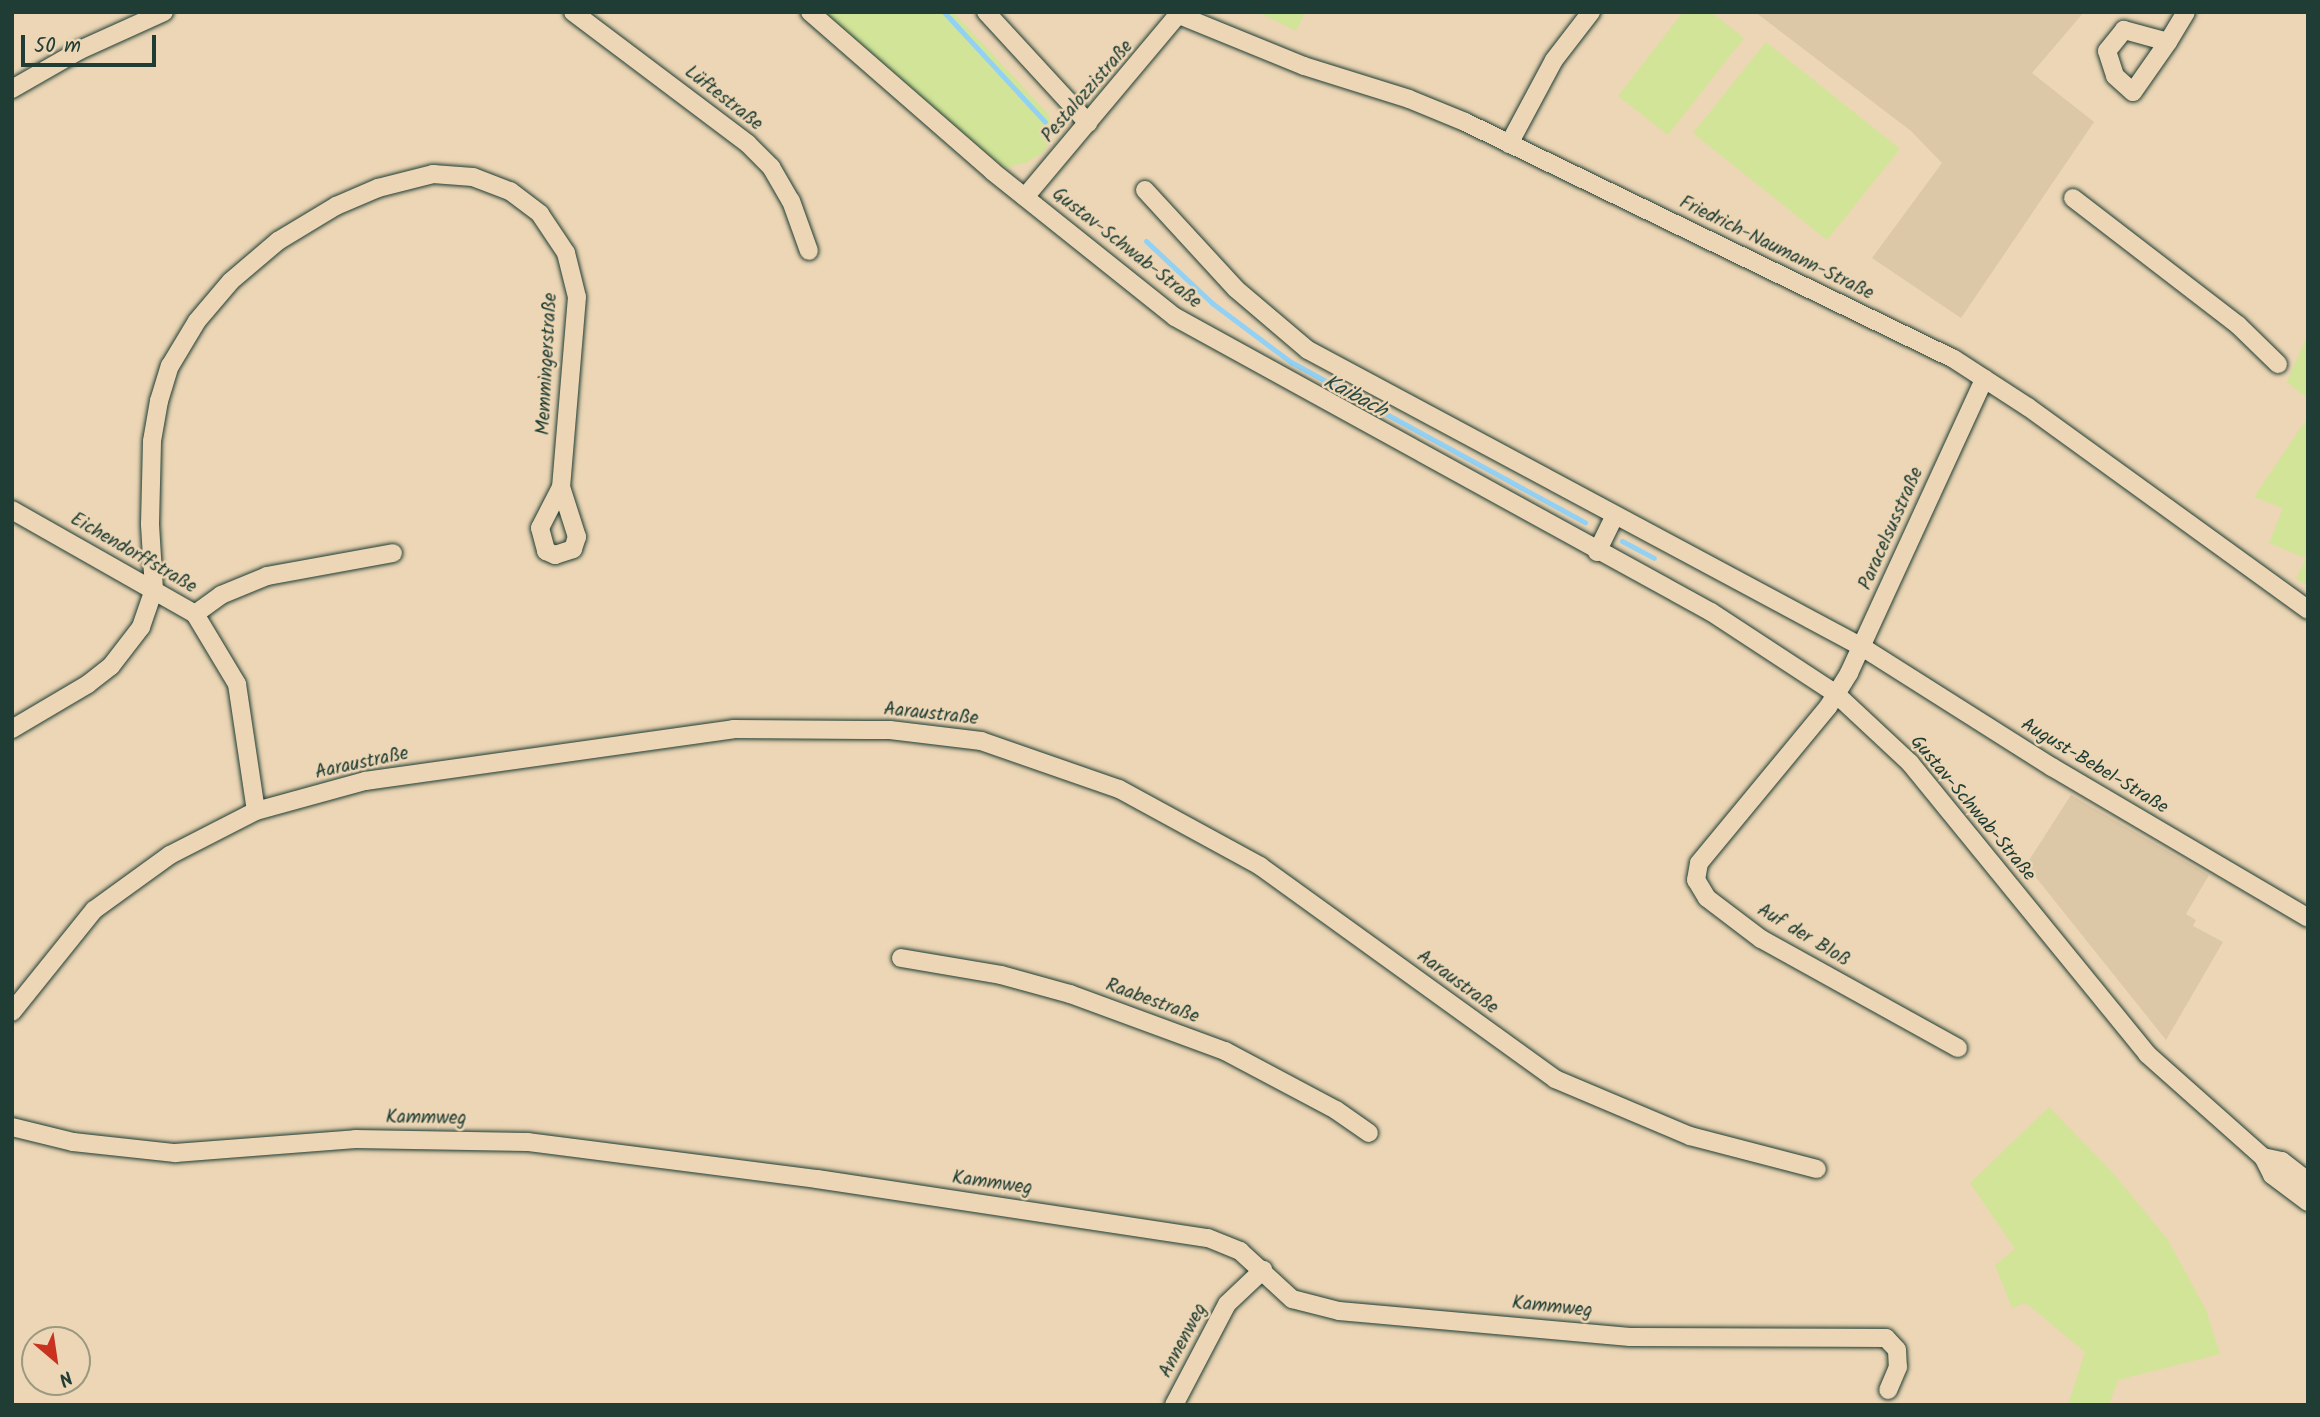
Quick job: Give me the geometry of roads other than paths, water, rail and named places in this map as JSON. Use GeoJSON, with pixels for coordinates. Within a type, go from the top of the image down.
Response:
{"type":"FeatureCollection","features":[{"type":"Feature","properties":{"kind":"street"},"geometry":{"type":"LineString","coordinates":[[12,89],[80,50],[164,12]]}},
{"type":"Feature","properties":{"kind":"street","name":"Lüftestraße"},"geometry":{"type":"LineString","coordinates":[[573,12],[748,144],[771,167],[791,201],[809,251]]}},
{"type":"Feature","properties":{"kind":"street","name":"Gustav-Schwab-Straße"},"geometry":{"type":"LineString","coordinates":[[810,12],[1025,197],[1175,317],[1597,552],[1711,612],[1835,693],[1910,763],[2147,1054],[2263,1157],[2272,1175],[2308,1202]]}},
{"type":"Feature","properties":{"kind":"street"},"geometry":{"type":"LineString","coordinates":[[986,12],[1088,122]]}},
{"type":"Feature","properties":{"kind":"street"},"geometry":{"type":"LineString","coordinates":[[1509,144],[1554,60],[1591,12]]}},
{"type":"Feature","properties":{"kind":"street"},"geometry":{"type":"LineString","coordinates":[[2168,42],[2186,12]]}},
{"type":"Feature","properties":{"kind":"street","name":"Pestalozzistraße"},"geometry":{"type":"LineString","coordinates":[[1025,197],[1179,13]]}},
{"type":"Feature","properties":{"kind":"street","name":"Friedrich-Naumann-Straße"},"geometry":{"type":"LineString","coordinates":[[1179,13],[1304,66],[1409,99],[1509,144],[1954,359],[2308,610]]}},
{"type":"Feature","properties":{"kind":"street","name":"Memmingerstraße"},"geometry":{"type":"LineString","coordinates":[[12,729],[111,666],[141,627],[154,590],[150,524],[152,441],[170,366],[197,321],[231,281],[269,249],[336,206],[378,188],[433,174],[474,177],[510,191],[540,214],[566,253],[577,297],[561,487]]}},
{"type":"Feature","properties":{"kind":"street","name":"Gustav-Schwab-Straße"},"geometry":{"type":"LineString","coordinates":[[1145,190],[1236,289],[1308,350],[1614,517],[1862,647]]}},
{"type":"Feature","properties":{"kind":"street"},"geometry":{"type":"LineString","coordinates":[[2073,198],[2238,325],[2278,364]]}},
{"type":"Feature","properties":{"kind":"street","name":"Paracelsusstraße"},"geometry":{"type":"LineString","coordinates":[[1835,693],[1862,647],[1984,379]]}},
{"type":"Feature","properties":{"kind":"street","name":"Eichendorffstraße"},"geometry":{"type":"LineString","coordinates":[[12,510],[195,614],[237,684],[256,811]]}},
{"type":"Feature","properties":{"kind":"street"},"geometry":{"type":"LineString","coordinates":[[1597,552],[1614,517]]}},
{"type":"Feature","properties":{"kind":"street"},"geometry":{"type":"LineString","coordinates":[[195,614],[221,595],[267,576],[393,553]]}},
{"type":"Feature","properties":{"kind":"street","name":"August-Bebel-Straße"},"geometry":{"type":"LineString","coordinates":[[1862,647],[2052,767],[2308,918]]}},
{"type":"Feature","properties":{"kind":"street","name":"Auf der Bloß"},"geometry":{"type":"LineString","coordinates":[[1835,693],[1828,707],[1699,863],[1696,880],[1707,898],[1761,939],[1958,1048]]}},
{"type":"Feature","properties":{"kind":"street","name":"Aaraustraße"},"geometry":{"type":"LineString","coordinates":[[12,1012],[94,910],[170,855],[256,811],[365,781],[733,729],[890,730],[982,741],[1119,789],[1260,866],[1555,1079],[1690,1136],[1817,1169]]}},
{"type":"Feature","properties":{"kind":"street","name":"Raabestraße"},"geometry":{"type":"LineString","coordinates":[[901,958],[1001,975],[1070,994],[1212,1047],[1336,1110],[1369,1133]]}},
{"type":"Feature","properties":{"kind":"street","name":"Kammweg"},"geometry":{"type":"LineString","coordinates":[[12,1127],[73,1142],[175,1153],[355,1139],[528,1142],[1208,1237],[1240,1251],[1292,1299],[1339,1311],[1630,1337],[1886,1338],[1897,1349],[1898,1367],[1888,1390]]}},
{"type":"Feature","properties":{"kind":"street","name":"Gustav-Schwab-Straße"},"geometry":{"type":"LineString","coordinates":[[2263,1157],[2282,1161],[2308,1181]]}},
{"type":"Feature","properties":{"kind":"street","name":"Annenweg"},"geometry":{"type":"LineString","coordinates":[[1174,1405],[1227,1304],[1263,1270]]}},
{"type":"Feature","properties":{"kind":"waterway","name":"Kaibach"},"geometry":{"type":"LineString","coordinates":[[944,12],[1045,122]]}},
{"type":"Feature","properties":{"kind":"waterway","name":"Kaibach"},"geometry":{"type":"LineString","coordinates":[[1146,241],[1212,303],[1291,362],[1585,522]]}},
{"type":"Feature","properties":{"kind":"waterway","name":"Kaibach"},"geometry":{"type":"LineString","coordinates":[[1622,541],[1654,558]]}}]}
